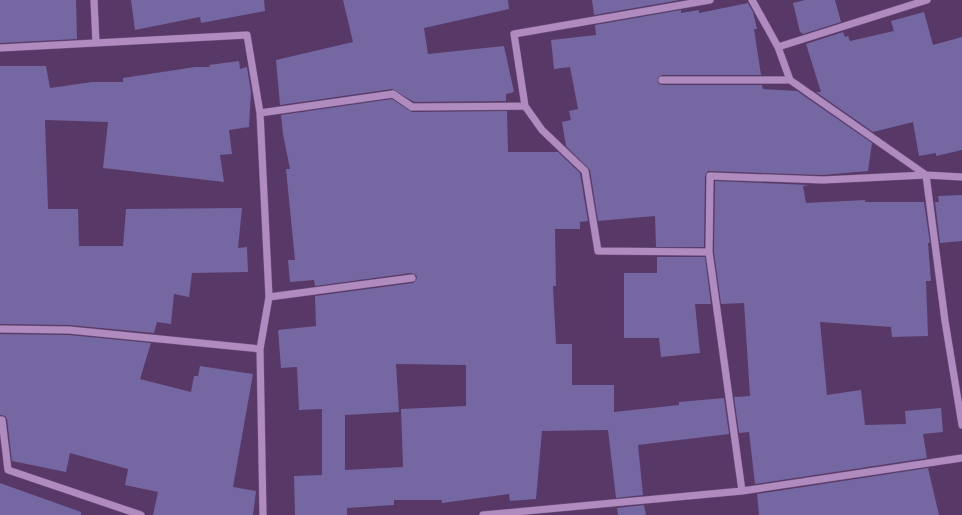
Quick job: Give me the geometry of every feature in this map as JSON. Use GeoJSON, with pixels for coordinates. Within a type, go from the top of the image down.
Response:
{"type":"FeatureCollection","features":[{"type":"Feature","properties":{"kind":"street"},"geometry":{"type":"LineString","coordinates":[[94,0],[96,43]]}},
{"type":"Feature","properties":{"kind":"street"},"geometry":{"type":"LineString","coordinates":[[709,252],[598,251],[585,171],[542,130],[525,106],[514,34],[710,0]]}},
{"type":"Feature","properties":{"kind":"street"},"geometry":{"type":"LineString","coordinates":[[752,0],[778,47],[790,80],[926,176],[945,321],[962,425]]}},
{"type":"Feature","properties":{"kind":"street"},"geometry":{"type":"LineString","coordinates":[[778,47],[927,0]]}},
{"type":"Feature","properties":{"kind":"street"},"geometry":{"type":"LineString","coordinates":[[0,48],[247,35],[260,113],[269,297],[260,349],[263,515]]}},
{"type":"Feature","properties":{"kind":"street"},"geometry":{"type":"LineString","coordinates":[[662,80],[790,80]]}},
{"type":"Feature","properties":{"kind":"street"},"geometry":{"type":"LineString","coordinates":[[260,113],[393,94],[412,107],[525,106]]}},
{"type":"Feature","properties":{"kind":"street"},"geometry":{"type":"LineString","coordinates":[[742,491],[709,252],[710,176],[823,180],[926,176],[962,177]]}},
{"type":"Feature","properties":{"kind":"street"},"geometry":{"type":"LineString","coordinates":[[269,297],[412,278]]}},
{"type":"Feature","properties":{"kind":"street"},"geometry":{"type":"LineString","coordinates":[[0,329],[69,330],[260,349]]}},
{"type":"Feature","properties":{"kind":"street"},"geometry":{"type":"LineString","coordinates":[[0,420],[2,420],[8,470],[141,515]]}},
{"type":"Feature","properties":{"kind":"street"},"geometry":{"type":"LineString","coordinates":[[483,515],[742,491],[962,458]]}},
{"type":"Feature","properties":{"kind":"building"},"geometry":{"type":"Polygon","coordinates":[[[0,0],[76,0],[77,39],[0,43],[0,0]]]}},
{"type":"Feature","properties":{"kind":"building"},"geometry":{"type":"Polygon","coordinates":[[[131,0],[264,0],[265,11],[201,23],[200,17],[135,30],[131,0]]]}},
{"type":"Feature","properties":{"kind":"building"},"geometry":{"type":"Polygon","coordinates":[[[343,0],[508,0],[509,9],[424,28],[428,54],[504,46],[514,92],[506,94],[506,101],[414,102],[392,89],[280,105],[276,60],[353,42],[343,0]]]}},
{"type":"Feature","properties":{"kind":"building"},"geometry":{"type":"Polygon","coordinates":[[[592,0],[680,0],[594,15],[592,0]]]}},
{"type":"Feature","properties":{"kind":"building"},"geometry":{"type":"Polygon","coordinates":[[[805,0],[835,0],[841,22],[803,34],[800,32],[793,3],[805,0]]]}},
{"type":"Feature","properties":{"kind":"building"},"geometry":{"type":"Polygon","coordinates":[[[748,3],[753,12],[757,29],[754,29],[761,75],[662,75],[658,78],[658,83],[662,85],[762,85],[763,89],[797,91],[872,143],[868,171],[823,175],[708,171],[705,176],[704,247],[656,247],[655,216],[598,221],[590,170],[566,146],[562,122],[571,120],[569,111],[578,109],[570,67],[554,69],[551,40],[596,35],[595,25],[681,10],[681,13],[699,10],[699,13],[748,3]]]}},
{"type":"Feature","properties":{"kind":"building"},"geometry":{"type":"Polygon","coordinates":[[[924,12],[933,45],[962,37],[962,150],[936,156],[936,153],[919,156],[913,122],[873,132],[816,92],[821,92],[806,44],[843,32],[845,37],[848,36],[850,41],[894,31],[891,21],[924,12]]]}},
{"type":"Feature","properties":{"kind":"building"},"geometry":{"type":"Polygon","coordinates":[[[239,61],[240,69],[247,67],[251,92],[249,127],[229,130],[232,154],[220,155],[224,182],[103,168],[108,122],[45,120],[48,209],[78,209],[79,246],[123,246],[126,209],[242,208],[238,248],[247,247],[248,272],[192,273],[189,297],[174,294],[171,324],[157,322],[154,333],[69,325],[0,324],[0,66],[46,66],[50,88],[92,82],[123,82],[123,78],[195,67],[210,67],[209,65],[239,61]]]}},
{"type":"Feature","properties":{"kind":"building"},"geometry":{"type":"Polygon","coordinates":[[[392,99],[412,112],[507,111],[508,152],[558,152],[580,173],[588,221],[580,222],[580,229],[555,229],[556,286],[553,286],[556,344],[572,344],[572,385],[614,385],[614,412],[679,405],[679,402],[724,398],[729,434],[638,445],[643,495],[616,498],[608,430],[542,431],[536,499],[510,501],[509,494],[442,503],[442,500],[394,500],[394,505],[347,508],[347,515],[295,515],[294,476],[322,475],[322,409],[299,410],[297,367],[281,368],[278,330],[316,326],[315,296],[413,283],[417,278],[416,275],[411,273],[315,286],[314,280],[290,282],[288,260],[295,260],[286,169],[290,169],[281,115],[392,99]],[[396,364],[399,412],[345,415],[345,470],[403,467],[401,409],[466,406],[466,365],[396,364]]]}},
{"type":"Feature","properties":{"kind":"building"},"geometry":{"type":"Polygon","coordinates":[[[715,181],[809,185],[803,186],[806,203],[865,200],[865,202],[924,202],[930,243],[928,243],[931,281],[926,281],[928,336],[892,337],[891,327],[820,322],[827,395],[861,390],[865,425],[906,424],[905,411],[941,408],[943,432],[923,434],[927,458],[755,484],[749,432],[739,433],[734,397],[750,396],[744,303],[721,304],[714,252],[715,181]]]}},
{"type":"Feature","properties":{"kind":"building"},"geometry":{"type":"Polygon","coordinates":[[[962,195],[962,241],[940,243],[935,202],[939,202],[938,196],[962,195]]]}},
{"type":"Feature","properties":{"kind":"building"},"geometry":{"type":"Polygon","coordinates":[[[657,257],[705,257],[711,304],[695,304],[700,353],[661,357],[659,338],[624,338],[624,273],[657,273],[657,257]]]}},
{"type":"Feature","properties":{"kind":"building"},"geometry":{"type":"Polygon","coordinates":[[[0,334],[69,335],[151,343],[140,379],[191,392],[194,376],[198,376],[200,366],[253,374],[233,487],[256,491],[253,515],[153,515],[158,492],[125,485],[128,469],[70,453],[66,472],[12,461],[7,419],[5,416],[0,415],[0,334]]]}},
{"type":"Feature","properties":{"kind":"building"},"geometry":{"type":"Polygon","coordinates":[[[928,468],[939,515],[759,515],[757,494],[928,468]]]}},
{"type":"Feature","properties":{"kind":"building"},"geometry":{"type":"Polygon","coordinates":[[[0,483],[81,512],[81,515],[0,515],[0,483]]]}},
{"type":"Feature","properties":{"kind":"building"},"geometry":{"type":"Polygon","coordinates":[[[644,505],[646,515],[618,515],[617,508],[644,505]]]}}]}
